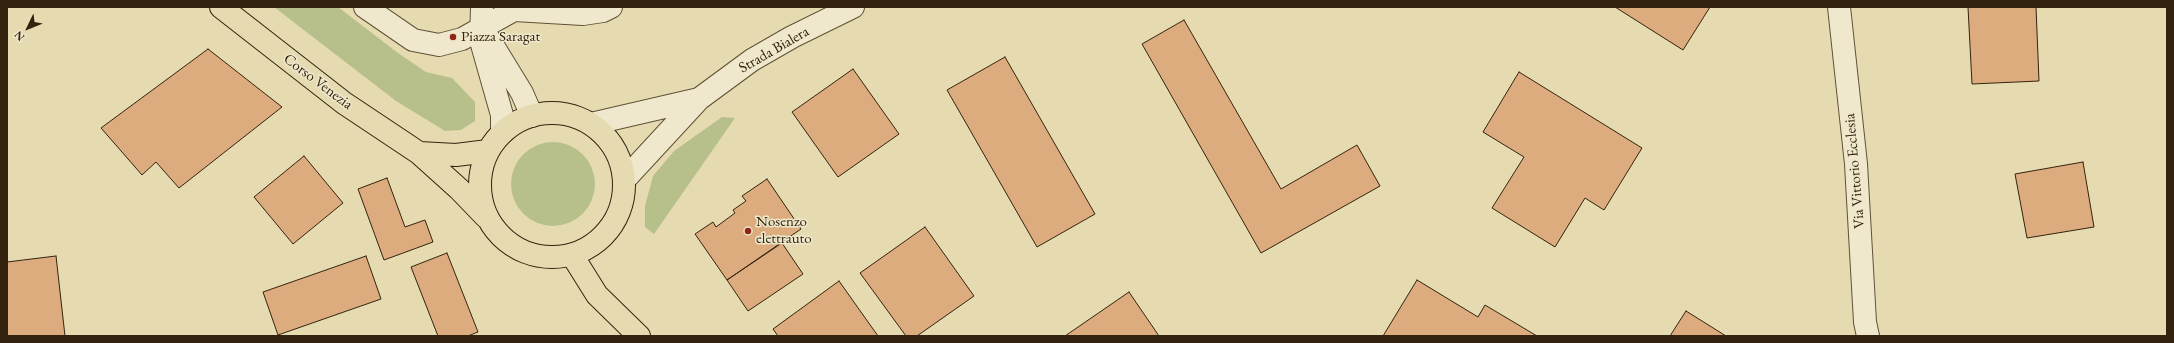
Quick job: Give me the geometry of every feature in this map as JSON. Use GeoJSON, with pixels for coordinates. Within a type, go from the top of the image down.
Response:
{"type":"FeatureCollection","features":[{"type":"Feature","properties":{"kind":"main road","name":"Corso Venezia"},"geometry":{"type":"LineString","coordinates":[[221,7],[344,103],[419,153],[459,189],[489,220],[504,239],[524,252],[548,258],[572,255],[595,245],[612,227],[622,204],[624,179],[618,155],[607,138],[591,124],[572,116],[552,113],[532,116],[516,123],[502,133],[488,151]]}},
{"type":"Feature","properties":{"kind":"main road"},"geometry":{"type":"LineString","coordinates":[[419,153],[456,155],[488,151],[481,173],[481,191],[489,220]]}},
{"type":"Feature","properties":{"kind":"main road"},"geometry":{"type":"LineString","coordinates":[[572,255],[597,295],[639,336]]}},
{"type":"Feature","properties":{"kind":"street"},"geometry":{"type":"LineString","coordinates":[[365,7],[413,40],[439,45],[462,39],[482,18],[514,10],[583,14],[603,11],[611,7]]}},
{"type":"Feature","properties":{"kind":"street","name":"Strada Bialera"},"geometry":{"type":"LineString","coordinates":[[624,179],[699,99],[752,60],[792,37],[853,7]]}},
{"type":"Feature","properties":{"kind":"street","name":"Via Vittorio Ecclesia"},"geometry":{"type":"LineString","coordinates":[[1839,7],[1856,164],[1865,322],[1868,336]]}},
{"type":"Feature","properties":{"kind":"street"},"geometry":{"type":"LineString","coordinates":[[482,18],[497,49],[522,92],[532,116]]}},
{"type":"Feature","properties":{"kind":"street"},"geometry":{"type":"LineString","coordinates":[[482,18],[481,41],[502,115],[502,133]]}},
{"type":"Feature","properties":{"kind":"street","name":"Strada Bialera"},"geometry":{"type":"LineString","coordinates":[[591,124],[699,99]]}},
{"type":"Feature","properties":{"kind":"green space"},"geometry":{"type":"Polygon","coordinates":[[[274,7],[338,7],[398,53],[426,72],[452,78],[475,102],[475,121],[461,130],[445,131],[396,101],[274,7]]]}},
{"type":"Feature","properties":{"kind":"green space"},"geometry":{"type":"Polygon","coordinates":[[[722,117],[735,118],[654,234],[645,227],[645,206],[653,176],[674,151],[722,117]]]}},
{"type":"Feature","properties":{"kind":"green space"},"geometry":{"type":"Polygon","coordinates":[[[553,142],[569,145],[583,154],[592,168],[595,184],[592,200],[583,214],[569,223],[553,226],[537,223],[523,214],[514,200],[511,184],[514,168],[523,154],[537,145],[553,142]]]}},
{"type":"Feature","properties":{"kind":"building"},"geometry":{"type":"Polygon","coordinates":[[[1615,7],[1710,7],[1683,50],[1615,7]]]}},
{"type":"Feature","properties":{"kind":"building"},"geometry":{"type":"Polygon","coordinates":[[[1968,7],[2036,7],[2039,81],[1972,84],[1968,7]]]}},
{"type":"Feature","properties":{"kind":"building"},"geometry":{"type":"Polygon","coordinates":[[[1184,20],[1281,189],[1357,145],[1380,186],[1261,253],[1142,44],[1184,20]]]}},
{"type":"Feature","properties":{"kind":"building"},"geometry":{"type":"Polygon","coordinates":[[[208,49],[282,107],[179,188],[156,162],[142,175],[101,128],[208,49]]]}},
{"type":"Feature","properties":{"kind":"building"},"geometry":{"type":"Polygon","coordinates":[[[1005,57],[1095,214],[1037,247],[947,90],[1005,57]]]}},
{"type":"Feature","properties":{"kind":"building"},"geometry":{"type":"Polygon","coordinates":[[[853,69],[899,134],[838,177],[792,112],[853,69]]]}},
{"type":"Feature","properties":{"kind":"building"},"geometry":{"type":"Polygon","coordinates":[[[1519,72],[1642,148],[1604,210],[1585,198],[1555,247],[1492,208],[1524,157],[1483,132],[1519,72]]]}},
{"type":"Feature","properties":{"kind":"building"},"geometry":{"type":"Polygon","coordinates":[[[304,156],[343,203],[293,244],[254,197],[304,156]]]}},
{"type":"Feature","properties":{"kind":"building"},"geometry":{"type":"Polygon","coordinates":[[[2083,162],[2094,227],[2027,238],[2015,174],[2083,162]]]}},
{"type":"Feature","properties":{"kind":"building"},"geometry":{"type":"Polygon","coordinates":[[[387,178],[405,227],[425,220],[433,242],[384,260],[358,189],[387,178]]]}},
{"type":"Feature","properties":{"kind":"building","name":"Nosenzo elettrauto"},"geometry":{"type":"Polygon","coordinates":[[[767,179],[801,229],[727,280],[695,234],[713,222],[716,227],[735,213],[733,210],[746,201],[742,196],[767,179]]]}},
{"type":"Feature","properties":{"kind":"building"},"geometry":{"type":"Polygon","coordinates":[[[925,227],[974,296],[917,336],[906,336],[860,273],[925,227]]]}},
{"type":"Feature","properties":{"kind":"building"},"geometry":{"type":"Polygon","coordinates":[[[782,243],[803,274],[748,311],[727,280],[782,243]]]}},
{"type":"Feature","properties":{"kind":"building"},"geometry":{"type":"Polygon","coordinates":[[[447,253],[478,332],[468,336],[438,336],[411,267],[447,253]]]}},
{"type":"Feature","properties":{"kind":"building"},"geometry":{"type":"Polygon","coordinates":[[[56,256],[65,336],[7,336],[7,262],[56,256]]]}},
{"type":"Feature","properties":{"kind":"building"},"geometry":{"type":"Polygon","coordinates":[[[366,256],[381,299],[278,335],[263,292],[366,256]]]}},
{"type":"Feature","properties":{"kind":"building"},"geometry":{"type":"Polygon","coordinates":[[[1417,280],[1478,317],[1485,305],[1537,336],[1383,336],[1417,280]]]}},
{"type":"Feature","properties":{"kind":"building"},"geometry":{"type":"Polygon","coordinates":[[[839,281],[878,336],[778,336],[773,329],[839,281]]]}},
{"type":"Feature","properties":{"kind":"building"},"geometry":{"type":"Polygon","coordinates":[[[1129,292],[1159,336],[1065,336],[1129,292]]]}},
{"type":"Feature","properties":{"kind":"building"},"geometry":{"type":"Polygon","coordinates":[[[1686,311],[1726,336],[1670,336],[1686,311]]]}},
{"type":"Feature","properties":{"kind":"place","name":"Piazza Saragat"},"geometry":{"type":"Point","coordinates":[453,37]}},
{"type":"Feature","properties":{"kind":"place","name":"Nosenzo elettrauto"},"geometry":{"type":"Point","coordinates":[748,231]}}]}
